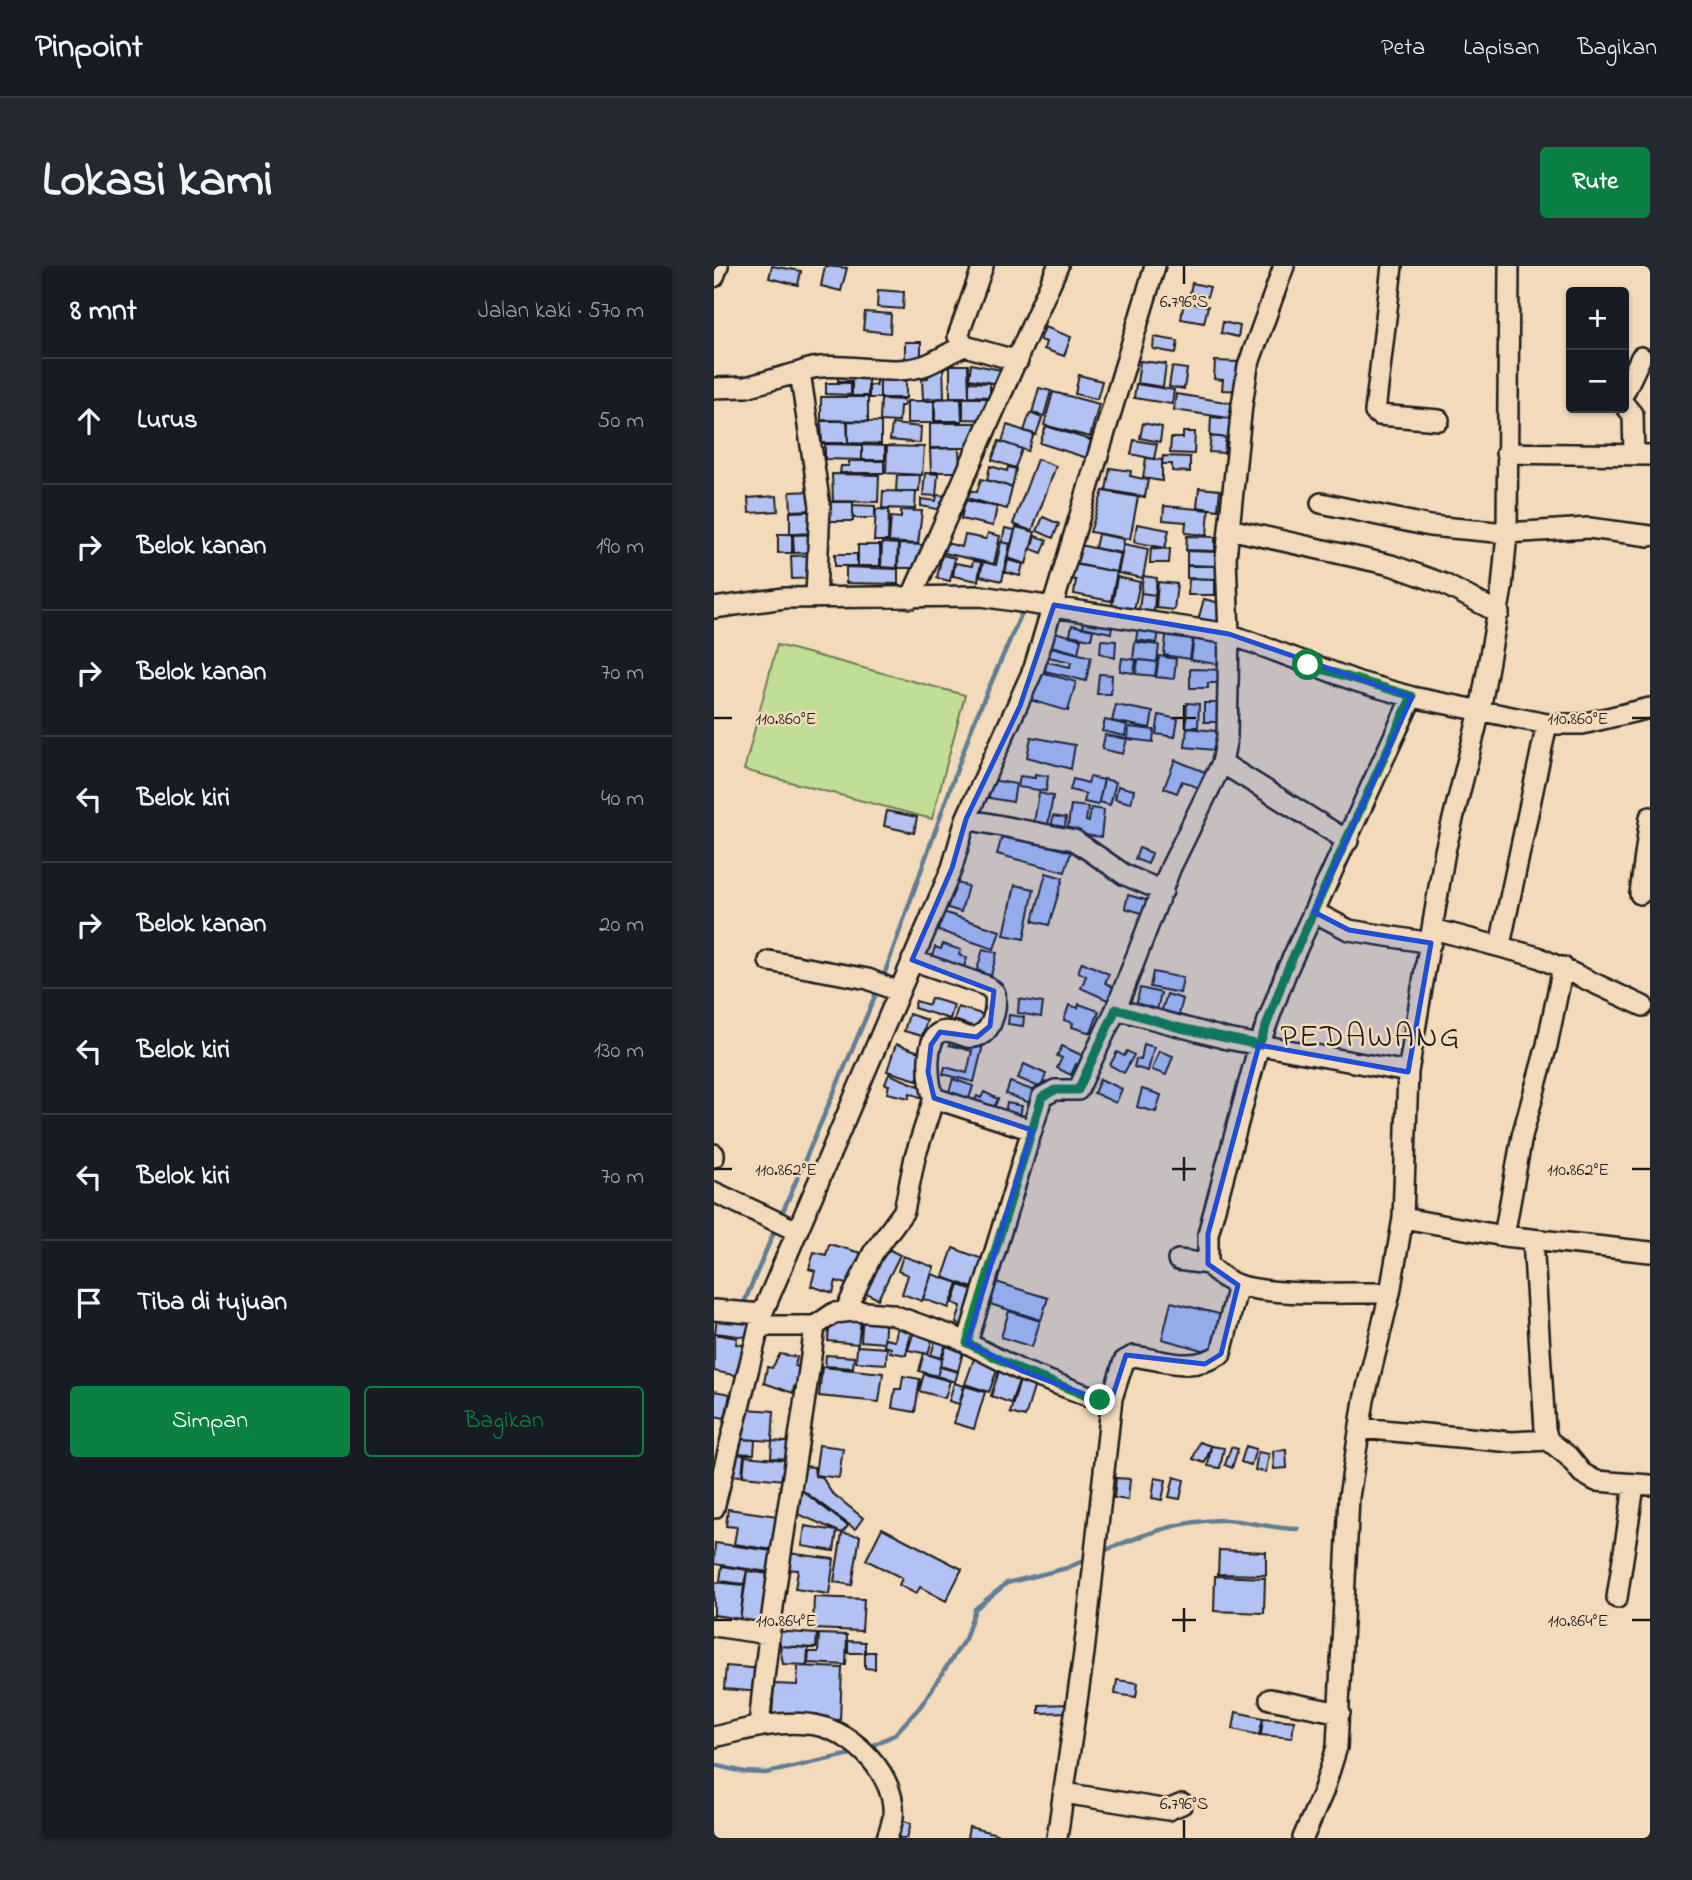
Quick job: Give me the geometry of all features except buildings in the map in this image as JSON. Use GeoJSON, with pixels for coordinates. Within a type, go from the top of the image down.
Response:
{"type":"FeatureCollection","features":[{"type":"Feature","properties":{"kind":"street"},"geometry":{"type":"LineString","coordinates":[[714,278],[718,266]]}},
{"type":"Feature","properties":{"kind":"street"},"geometry":{"type":"LineString","coordinates":[[983,266],[960,324],[958,336],[965,345],[1018,361]]}},
{"type":"Feature","properties":{"kind":"street"},"geometry":{"type":"LineString","coordinates":[[911,597],[1058,266]]}},
{"type":"Feature","properties":{"kind":"street"},"geometry":{"type":"LineString","coordinates":[[714,1508],[785,1225],[887,987],[912,960],[952,868],[966,819],[1020,706],[1054,605],[1155,266]]}},
{"type":"Feature","properties":{"kind":"street"},"geometry":{"type":"LineString","coordinates":[[967,1343],[1042,1097],[1055,1090],[1078,1090],[1116,1009],[1198,808],[1222,763],[1227,737],[1229,635],[1226,558],[1248,366],[1284,266]]}},
{"type":"Feature","properties":{"kind":"street"},"geometry":{"type":"LineString","coordinates":[[1392,266],[1375,412],[1379,415],[1439,420]]}},
{"type":"Feature","properties":{"kind":"street"},"geometry":{"type":"LineString","coordinates":[[1303,1838],[1323,1792],[1337,1747],[1349,1497],[1360,1428],[1390,1293],[1403,1218],[1408,1072],[1448,839],[1480,710],[1499,613],[1507,533],[1509,266]]}},
{"type":"Feature","properties":{"kind":"street"},"geometry":{"type":"LineString","coordinates":[[714,388],[746,387],[811,369],[881,369],[926,365],[965,345]]}},
{"type":"Feature","properties":{"kind":"street"},"geometry":{"type":"LineString","coordinates":[[1629,382],[1641,357]]}},
{"type":"Feature","properties":{"kind":"street"},"geometry":{"type":"LineString","coordinates":[[800,372],[820,506],[816,596]]}},
{"type":"Feature","properties":{"kind":"street"},"geometry":{"type":"LineString","coordinates":[[1506,453],[1642,455],[1633,415],[1629,410]]}},
{"type":"Feature","properties":{"kind":"street"},"geometry":{"type":"LineString","coordinates":[[1321,503],[1404,521],[1507,533],[1573,528],[1650,536]]}},
{"type":"Feature","properties":{"kind":"street"},"geometry":{"type":"LineString","coordinates":[[1229,529],[1391,565],[1444,584],[1499,613]]}},
{"type":"Feature","properties":{"kind":"street"},"geometry":{"type":"LineString","coordinates":[[714,608],[816,596],[981,596],[1054,605],[1229,635],[1321,669],[1412,696],[1547,724],[1582,724],[1650,708]]}},
{"type":"Feature","properties":{"kind":"street"},"geometry":{"type":"LineString","coordinates":[[1208,1264],[1208,1234],[1217,1189],[1259,1045],[1287,970],[1412,696]]}},
{"type":"Feature","properties":{"kind":"street"},"geometry":{"type":"LineString","coordinates":[[1500,945],[1547,724]]}},
{"type":"Feature","properties":{"kind":"street"},"geometry":{"type":"LineString","coordinates":[[1222,763],[1348,841]]}},
{"type":"Feature","properties":{"kind":"street"},"geometry":{"type":"LineString","coordinates":[[1640,894],[1650,817]]}},
{"type":"Feature","properties":{"kind":"street"},"geometry":{"type":"LineString","coordinates":[[966,819],[1074,841],[1125,875],[1163,891]]}},
{"type":"Feature","properties":{"kind":"street"},"geometry":{"type":"LineString","coordinates":[[1314,912],[1349,930],[1432,936],[1500,945],[1563,967],[1643,1006]]}},
{"type":"Feature","properties":{"kind":"street"},"geometry":{"type":"LineString","coordinates":[[845,1312],[873,1253],[904,1211],[915,1157],[934,1098],[928,1072],[931,1045],[943,1031],[970,1037],[983,1033],[995,1015],[995,993],[987,986],[912,960]]}},
{"type":"Feature","properties":{"kind":"street"},"geometry":{"type":"LineString","coordinates":[[769,961],[887,987]]}},
{"type":"Feature","properties":{"kind":"street"},"geometry":{"type":"LineString","coordinates":[[1504,1236],[1522,1136],[1547,1045],[1563,967]]}},
{"type":"Feature","properties":{"kind":"street"},"geometry":{"type":"LineString","coordinates":[[1116,1009],[1176,1027],[1259,1045],[1408,1072]]}},
{"type":"Feature","properties":{"kind":"street"},"geometry":{"type":"LineString","coordinates":[[934,1098],[1032,1130]]}},
{"type":"Feature","properties":{"kind":"street"},"geometry":{"type":"LineString","coordinates":[[714,1192],[785,1225]]}},
{"type":"Feature","properties":{"kind":"street"},"geometry":{"type":"LineString","coordinates":[[1403,1218],[1504,1236],[1650,1251]]}},
{"type":"Feature","properties":{"kind":"street"},"geometry":{"type":"LineString","coordinates":[[1534,1240],[1545,1429],[1548,1440],[1568,1456],[1581,1473],[1596,1481],[1642,1485],[1617,1598]]}},
{"type":"Feature","properties":{"kind":"street"},"geometry":{"type":"LineString","coordinates":[[1178,1260],[1208,1264],[1221,1277],[1238,1285],[1284,1290],[1390,1293]]}},
{"type":"Feature","properties":{"kind":"street"},"geometry":{"type":"LineString","coordinates":[[1057,1838],[1112,1398],[1124,1361],[1133,1356],[1180,1365],[1205,1364],[1221,1354],[1238,1285]]}},
{"type":"Feature","properties":{"kind":"street"},"geometry":{"type":"LineString","coordinates":[[714,1310],[761,1320],[815,1326],[834,1313],[890,1314],[967,1343],[1022,1371],[1100,1400],[1112,1398]]}},
{"type":"Feature","properties":{"kind":"street"},"geometry":{"type":"LineString","coordinates":[[759,1727],[768,1634],[802,1429],[815,1326]]}},
{"type":"Feature","properties":{"kind":"street"},"geometry":{"type":"LineString","coordinates":[[1360,1428],[1512,1442],[1548,1440]]}},
{"type":"Feature","properties":{"kind":"street"},"geometry":{"type":"LineString","coordinates":[[714,1626],[768,1634]]}},
{"type":"Feature","properties":{"kind":"street"},"geometry":{"type":"LineString","coordinates":[[1270,1699],[1340,1713]]}},
{"type":"Feature","properties":{"kind":"street"},"geometry":{"type":"LineString","coordinates":[[714,1737],[777,1723],[816,1725],[842,1735],[870,1759],[884,1777],[893,1816],[887,1838]]}},
{"type":"Feature","properties":{"kind":"street"},"geometry":{"type":"LineString","coordinates":[[1064,1793],[1168,1810],[1182,1804]]}},
{"type":"Feature","properties":{"kind":"highlighted area"},"geometry":{"type":"Polygon","coordinates":[[[1054,605],[1229,634],[1412,697],[1314,912],[1349,930],[1431,943],[1408,1072],[1259,1045],[1208,1234],[1208,1264],[1238,1285],[1221,1354],[1205,1364],[1126,1355],[1112,1398],[1100,1400],[1022,1371],[967,1343],[1032,1130],[934,1098],[928,1072],[931,1045],[940,1032],[977,1037],[990,1026],[994,991],[912,960],[952,868],[966,819],[1020,706],[1054,605]]]}},
{"type":"Feature","properties":{"kind":"green space"},"geometry":{"type":"Polygon","coordinates":[[[777,645],[965,695],[932,819],[744,770],[777,645]]]}},
{"type":"Feature","properties":{"kind":"waterway"},"geometry":{"type":"LineString","coordinates":[[883,978],[973,724],[1023,610]]}},
{"type":"Feature","properties":{"kind":"waterway"},"geometry":{"type":"LineString","coordinates":[[781,1216],[878,989]]}},
{"type":"Feature","properties":{"kind":"waterway"},"geometry":{"type":"LineString","coordinates":[[743,1305],[776,1227]]}},
{"type":"Feature","properties":{"kind":"waterway"},"geometry":{"type":"LineString","coordinates":[[1101,1552],[1160,1530],[1206,1521],[1231,1520],[1298,1529]]}},
{"type":"Feature","properties":{"kind":"waterway"},"geometry":{"type":"LineString","coordinates":[[867,1748],[894,1735],[920,1707],[965,1639],[975,1609],[1007,1583],[1067,1568],[1087,1559]]}},
{"type":"Feature","properties":{"kind":"waterway"},"geometry":{"type":"LineString","coordinates":[[714,1765],[744,1772],[766,1773],[856,1753]]}},
{"type":"Feature","properties":{"kind":"district","name":"PEDAWANG"},"geometry":{"type":"Point","coordinates":[1371,1038]}},
{"type":"Feature","properties":{"kind":"route"},"geometry":{"type":"LineString","coordinates":[[1100,1400],[1022,1371],[967,1343],[1042,1097],[1055,1090],[1078,1090],[1116,1009],[1176,1027],[1259,1045],[1287,970],[1360,816],[1412,696],[1308,665]]}}]}
